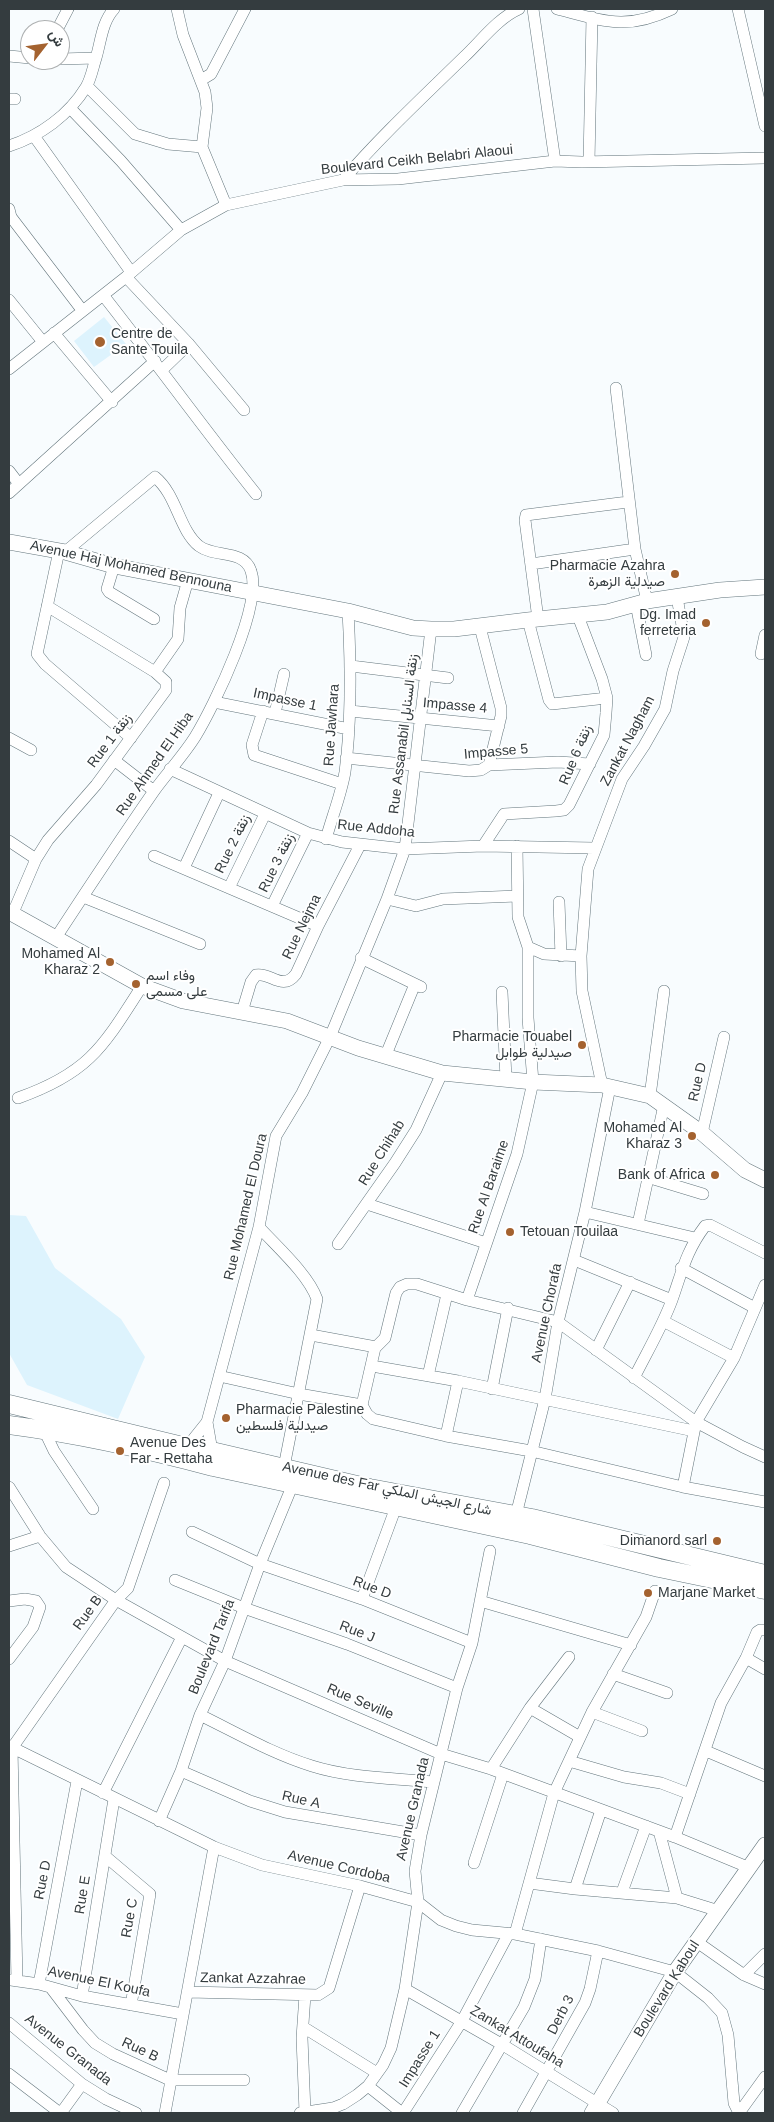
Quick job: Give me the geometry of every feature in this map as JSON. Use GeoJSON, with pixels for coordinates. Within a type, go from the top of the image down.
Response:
{"type":"FeatureCollection","features":[{"type":"Feature","properties":{"kind":"main road","name":"Avenue des Far شارع الجيش الملكي"},"geometry":{"type":"LineString","coordinates":[[9,1404],[187,1447],[212,1451],[370,1488],[516,1516],[765,1574]]}},
{"type":"Feature","properties":{"kind":"main road","name":"Avenue des Far شارع الجيش الملكي"},"geometry":{"type":"LineString","coordinates":[[9,1425],[44,1430],[530,1535],[659,1568],[765,1590]]}},
{"type":"Feature","properties":{"kind":"street"},"geometry":{"type":"LineString","coordinates":[[9,146],[34,136],[70,108],[87,86],[103,27],[114,9]]}},
{"type":"Feature","properties":{"kind":"street"},"geometry":{"type":"LineString","coordinates":[[177,9],[177,17],[183,35],[206,92],[207,108],[202,147],[226,205]]}},
{"type":"Feature","properties":{"kind":"street"},"geometry":{"type":"LineString","coordinates":[[201,80],[211,74],[245,9]]}},
{"type":"Feature","properties":{"kind":"street"},"geometry":{"type":"LineString","coordinates":[[343,180],[408,111],[511,12],[519,9]]}},
{"type":"Feature","properties":{"kind":"street"},"geometry":{"type":"LineString","coordinates":[[533,9],[555,161]]}},
{"type":"Feature","properties":{"kind":"street"},"geometry":{"type":"LineString","coordinates":[[558,9],[584,13],[616,23],[629,23],[672,9]]}},
{"type":"Feature","properties":{"kind":"street"},"geometry":{"type":"LineString","coordinates":[[738,9],[765,126]]}},
{"type":"Feature","properties":{"kind":"street"},"geometry":{"type":"LineString","coordinates":[[584,13],[589,162]]}},
{"type":"Feature","properties":{"kind":"street"},"geometry":{"type":"LineString","coordinates":[[70,59],[96,58]]}},
{"type":"Feature","properties":{"kind":"street"},"geometry":{"type":"LineString","coordinates":[[87,86],[135,134],[168,144],[202,147]]}},
{"type":"Feature","properties":{"kind":"street"},"geometry":{"type":"LineString","coordinates":[[70,108],[121,161],[181,230]]}},
{"type":"Feature","properties":{"kind":"street"},"geometry":{"type":"LineString","coordinates":[[34,136],[128,275],[244,410]]}},
{"type":"Feature","properties":{"kind":"street","name":"Boulevard Ceikh Belabri Alaoui"},"geometry":{"type":"LineString","coordinates":[[9,369],[128,275],[181,230],[226,205],[343,180],[398,179],[555,161],[765,158]]}},
{"type":"Feature","properties":{"kind":"street"},"geometry":{"type":"LineString","coordinates":[[10,215],[82,310]]}},
{"type":"Feature","properties":{"kind":"street"},"geometry":{"type":"LineString","coordinates":[[103,295],[158,365],[211,438],[256,494]]}},
{"type":"Feature","properties":{"kind":"street"},"geometry":{"type":"LineString","coordinates":[[9,300],[43,342]]}},
{"type":"Feature","properties":{"kind":"street"},"geometry":{"type":"LineString","coordinates":[[54,333],[112,402]]}},
{"type":"Feature","properties":{"kind":"street"},"geometry":{"type":"LineString","coordinates":[[9,493],[112,402],[158,365],[189,344]]}},
{"type":"Feature","properties":{"kind":"street"},"geometry":{"type":"LineString","coordinates":[[616,388],[646,655]]}},
{"type":"Feature","properties":{"kind":"street"},"geometry":{"type":"LineString","coordinates":[[9,471],[19,484]]}},
{"type":"Feature","properties":{"kind":"street","name":"Rue Ahmed El Hiba"},"geometry":{"type":"LineString","coordinates":[[56,940],[82,897],[154,791],[194,737],[214,702],[243,632],[252,593],[252,575],[248,563],[241,558],[209,551],[198,545],[189,535],[170,497],[155,477],[62,552]]}},
{"type":"Feature","properties":{"kind":"street"},"geometry":{"type":"LineString","coordinates":[[607,698],[552,704],[549,700],[533,619],[531,564],[525,520],[526,515],[628,502]]}},
{"type":"Feature","properties":{"kind":"street","name":"Avenue Haj Mohamed Bennouna"},"geometry":{"type":"LineString","coordinates":[[9,542],[62,552],[114,566],[348,611],[412,628],[480,627],[533,619],[578,616],[720,590],[765,587]]}},
{"type":"Feature","properties":{"kind":"street"},"geometry":{"type":"LineString","coordinates":[[531,564],[635,549]]}},
{"type":"Feature","properties":{"kind":"street"},"geometry":{"type":"LineString","coordinates":[[62,552],[37,652],[39,658],[131,738]]}},
{"type":"Feature","properties":{"kind":"street"},"geometry":{"type":"LineString","coordinates":[[114,566],[107,589],[109,592],[154,619]]}},
{"type":"Feature","properties":{"kind":"street"},"geometry":{"type":"LineString","coordinates":[[47,606],[155,672],[174,648],[178,639],[180,608],[188,580]]}},
{"type":"Feature","properties":{"kind":"street","name":"Zankat Nagham"},"geometry":{"type":"LineString","coordinates":[[606,1086],[582,991],[581,956],[588,868],[594,848],[622,779],[665,709],[684,637],[677,597]]}},
{"type":"Feature","properties":{"kind":"street","name":"Rue Jawhara"},"geometry":{"type":"LineString","coordinates":[[326,839],[342,784],[349,729],[351,666],[348,611]]}},
{"type":"Feature","properties":{"kind":"street","name":"Rue 6 زنقة"},"geometry":{"type":"LineString","coordinates":[[483,846],[504,814],[564,810],[576,795],[604,735],[607,698],[578,616]]}},
{"type":"Feature","properties":{"kind":"street"},"geometry":{"type":"LineString","coordinates":[[480,627],[499,698],[501,716],[489,765]]}},
{"type":"Feature","properties":{"kind":"street","name":"Rue Assanabil زنقة السنابل"},"geometry":{"type":"LineString","coordinates":[[330,1037],[361,958],[387,899],[405,849],[431,629]]}},
{"type":"Feature","properties":{"kind":"street"},"geometry":{"type":"LineString","coordinates":[[760,654],[765,635]]}},
{"type":"Feature","properties":{"kind":"street"},"geometry":{"type":"LineString","coordinates":[[351,666],[448,678]]}},
{"type":"Feature","properties":{"kind":"street","name":"Rue 1 زنقة"},"geometry":{"type":"LineString","coordinates":[[10,913],[36,859],[48,840],[96,785],[167,688],[164,680],[155,672]]}},
{"type":"Feature","properties":{"kind":"street"},"geometry":{"type":"LineString","coordinates":[[284,674],[269,712],[252,745],[254,755],[342,784]]}},
{"type":"Feature","properties":{"kind":"street","name":"Impasse 1"},"geometry":{"type":"LineString","coordinates":[[214,702],[349,729]]}},
{"type":"Feature","properties":{"kind":"street","name":"Impasse 4"},"geometry":{"type":"LineString","coordinates":[[350,711],[499,726]]}},
{"type":"Feature","properties":{"kind":"street"},"geometry":{"type":"LineString","coordinates":[[9,738],[31,750]]}},
{"type":"Feature","properties":{"kind":"street","name":"Impasse 5"},"geometry":{"type":"LineString","coordinates":[[346,758],[469,771],[480,770],[489,765],[558,762],[590,764]]}},
{"type":"Feature","properties":{"kind":"street"},"geometry":{"type":"LineString","coordinates":[[114,760],[154,791]]}},
{"type":"Feature","properties":{"kind":"street","name":"Rue Addoha"},"geometry":{"type":"LineString","coordinates":[[170,769],[265,814],[326,839],[360,845],[405,849],[483,846],[594,848]]}},
{"type":"Feature","properties":{"kind":"street"},"geometry":{"type":"LineString","coordinates":[[184,868],[219,793]]}},
{"type":"Feature","properties":{"kind":"street","name":"Rue 2 زنقة"},"geometry":{"type":"LineString","coordinates":[[229,888],[265,814]]}},
{"type":"Feature","properties":{"kind":"street","name":"Rue 3 زنقة"},"geometry":{"type":"LineString","coordinates":[[272,906],[308,833]]}},
{"type":"Feature","properties":{"kind":"street"},"geometry":{"type":"LineString","coordinates":[[9,841],[36,859]]}},
{"type":"Feature","properties":{"kind":"street","name":"Rue Nejma"},"geometry":{"type":"LineString","coordinates":[[242,1012],[251,982],[256,976],[263,975],[281,982],[293,978],[360,845]]}},
{"type":"Feature","properties":{"kind":"street"},"geometry":{"type":"LineString","coordinates":[[517,846],[518,917],[528,947],[544,954],[581,956]]}},
{"type":"Feature","properties":{"kind":"street"},"geometry":{"type":"LineString","coordinates":[[154,856],[318,926]]}},
{"type":"Feature","properties":{"kind":"street"},"geometry":{"type":"LineString","coordinates":[[387,899],[416,906],[443,899],[517,896]]}},
{"type":"Feature","properties":{"kind":"street"},"geometry":{"type":"LineString","coordinates":[[82,897],[200,944]]}},
{"type":"Feature","properties":{"kind":"street"},"geometry":{"type":"LineString","coordinates":[[559,902],[562,956]]}},
{"type":"Feature","properties":{"kind":"street"},"geometry":{"type":"LineString","coordinates":[[10,913],[142,986],[183,1001],[211,1008],[287,1020],[385,1057],[442,1073],[533,1082],[606,1086],[650,1096],[702,1133],[745,1170],[765,1180]]}},
{"type":"Feature","properties":{"kind":"street","name":"Rue Al Baraime"},"geometry":{"type":"LineString","coordinates":[[467,1300],[517,1154],[533,1082],[528,1018],[528,947]]}},
{"type":"Feature","properties":{"kind":"street"},"geometry":{"type":"LineString","coordinates":[[361,958],[418,986],[385,1057]]}},
{"type":"Feature","properties":{"kind":"street"},"geometry":{"type":"LineString","coordinates":[[18,1098],[57,1083],[97,1052],[142,986]]}},
{"type":"Feature","properties":{"kind":"street"},"geometry":{"type":"LineString","coordinates":[[650,1096],[664,991]]}},
{"type":"Feature","properties":{"kind":"street"},"geometry":{"type":"LineString","coordinates":[[502,992],[506,1079]]}},
{"type":"Feature","properties":{"kind":"street","name":"Rue Mohamed El Doura"},"geometry":{"type":"LineString","coordinates":[[212,1451],[208,1422],[259,1227],[276,1136],[302,1093],[330,1037]]}},
{"type":"Feature","properties":{"kind":"street","name":"Rue D"},"geometry":{"type":"LineString","coordinates":[[702,1133],[724,1037]]}},
{"type":"Feature","properties":{"kind":"street","name":"Rue Chihab"},"geometry":{"type":"LineString","coordinates":[[338,1244],[416,1130],[442,1073]]}},
{"type":"Feature","properties":{"kind":"street","name":"Avenue Chorafa"},"geometry":{"type":"LineString","coordinates":[[516,1516],[544,1400],[558,1322],[585,1212],[606,1086]]}},
{"type":"Feature","properties":{"kind":"street"},"geometry":{"type":"LineString","coordinates":[[638,1224],[664,1105]]}},
{"type":"Feature","properties":{"kind":"street"},"geometry":{"type":"LineString","coordinates":[[647,1176],[703,1194]]}},
{"type":"Feature","properties":{"kind":"street"},"geometry":{"type":"LineString","coordinates":[[367,1204],[486,1243]]}},
{"type":"Feature","properties":{"kind":"street"},"geometry":{"type":"LineString","coordinates":[[585,1212],[695,1238]]}},
{"type":"Feature","properties":{"kind":"street"},"geometry":{"type":"LineString","coordinates":[[634,1378],[663,1321],[672,1300],[681,1268],[695,1238],[708,1224],[765,1253]]}},
{"type":"Feature","properties":{"kind":"street"},"geometry":{"type":"LineString","coordinates":[[259,1227],[300,1273],[314,1292],[316,1306],[284,1468]]}},
{"type":"Feature","properties":{"kind":"street"},"geometry":{"type":"LineString","coordinates":[[574,1260],[672,1300]]}},
{"type":"Feature","properties":{"kind":"street"},"geometry":{"type":"LineString","coordinates":[[681,1268],[755,1308]]}},
{"type":"Feature","properties":{"kind":"street"},"geometry":{"type":"LineString","coordinates":[[596,1350],[630,1282]]}},
{"type":"Feature","properties":{"kind":"street"},"geometry":{"type":"LineString","coordinates":[[695,1427],[634,1378],[558,1322],[508,1308],[467,1300],[417,1284],[401,1286],[396,1293],[385,1338],[375,1348],[362,1405],[367,1414],[373,1419],[446,1436],[531,1451],[683,1487],[765,1502]]}},
{"type":"Feature","properties":{"kind":"street"},"geometry":{"type":"LineString","coordinates":[[683,1487],[695,1427],[734,1358],[765,1286]]}},
{"type":"Feature","properties":{"kind":"street"},"geometry":{"type":"LineString","coordinates":[[428,1376],[447,1294]]}},
{"type":"Feature","properties":{"kind":"street"},"geometry":{"type":"LineString","coordinates":[[492,1389],[508,1308]]}},
{"type":"Feature","properties":{"kind":"street"},"geometry":{"type":"LineString","coordinates":[[663,1321],[734,1358]]}},
{"type":"Feature","properties":{"kind":"street"},"geometry":{"type":"LineString","coordinates":[[311,1335],[375,1348]]}},
{"type":"Feature","properties":{"kind":"street"},"geometry":{"type":"LineString","coordinates":[[372,1366],[695,1427],[765,1457]]}},
{"type":"Feature","properties":{"kind":"street"},"geometry":{"type":"LineString","coordinates":[[219,1376],[299,1394],[362,1405]]}},
{"type":"Feature","properties":{"kind":"street"},"geometry":{"type":"LineString","coordinates":[[446,1436],[458,1381]]}},
{"type":"Feature","properties":{"kind":"street","name":"Rue Mohamed El Doura"},"geometry":{"type":"LineString","coordinates":[[187,1447],[208,1422]]}},
{"type":"Feature","properties":{"kind":"street"},"geometry":{"type":"LineString","coordinates":[[44,1430],[54,1451],[93,1509]]}},
{"type":"Feature","properties":{"kind":"street","name":"Rue B"},"geometry":{"type":"LineString","coordinates":[[11,1747],[116,1600],[128,1588],[164,1483]]}},
{"type":"Feature","properties":{"kind":"street","name":"Boulevard Tarifa"},"geometry":{"type":"LineString","coordinates":[[159,1820],[181,1771],[200,1715],[225,1661],[260,1564],[293,1484]]}},
{"type":"Feature","properties":{"kind":"street","name":"Rue Seville"},"geometry":{"type":"LineString","coordinates":[[9,1487],[40,1536],[66,1567],[116,1600],[225,1661],[441,1754],[503,1774],[646,1826],[750,1868]]}},
{"type":"Feature","properties":{"kind":"street"},"geometry":{"type":"LineString","coordinates":[[362,1599],[396,1507]]}},
{"type":"Feature","properties":{"kind":"street"},"geometry":{"type":"LineString","coordinates":[[192,1532],[260,1564]]}},
{"type":"Feature","properties":{"kind":"street"},"geometry":{"type":"LineString","coordinates":[[9,1546],[40,1536]]}},
{"type":"Feature","properties":{"kind":"street","name":"Avenue Granada"},"geometry":{"type":"LineString","coordinates":[[303,2113],[347,2109],[368,2086],[391,2048],[405,1989],[418,1902],[414,1871],[421,1835],[457,1688],[472,1643],[490,1551]]}},
{"type":"Feature","properties":{"kind":"street","name":"Rue D"},"geometry":{"type":"LineString","coordinates":[[260,1564],[362,1599],[472,1643]]}},
{"type":"Feature","properties":{"kind":"street","name":"Rue J"},"geometry":{"type":"LineString","coordinates":[[175,1580],[244,1608],[347,1644],[457,1688]]}},
{"type":"Feature","properties":{"kind":"street","name":"Impasse 1"},"geometry":{"type":"LineString","coordinates":[[402,2113],[462,2021],[512,1933],[529,1882],[554,1794],[592,1712],[646,1618],[655,1591]]}},
{"type":"Feature","properties":{"kind":"street"},"geometry":{"type":"LineString","coordinates":[[9,1601],[36,1600],[40,1607],[33,1627],[9,1659]]}},
{"type":"Feature","properties":{"kind":"street"},"geometry":{"type":"LineString","coordinates":[[480,1601],[631,1645]]}},
{"type":"Feature","properties":{"kind":"street"},"geometry":{"type":"LineString","coordinates":[[674,1837],[724,1697],[758,1632],[765,1630]]}},
{"type":"Feature","properties":{"kind":"street","name":"Rue E"},"geometry":{"type":"LineString","coordinates":[[82,1996],[105,1856],[108,1796],[182,1637]]}},
{"type":"Feature","properties":{"kind":"street"},"geometry":{"type":"LineString","coordinates":[[491,1770],[530,1708],[569,1657]]}},
{"type":"Feature","properties":{"kind":"street"},"geometry":{"type":"LineString","coordinates":[[746,1658],[765,1669]]}},
{"type":"Feature","properties":{"kind":"street"},"geometry":{"type":"LineString","coordinates":[[613,1674],[667,1693]]}},
{"type":"Feature","properties":{"kind":"street"},"geometry":{"type":"LineString","coordinates":[[530,1708],[580,1737]]}},
{"type":"Feature","properties":{"kind":"street"},"geometry":{"type":"LineString","coordinates":[[592,1712],[642,1731]]}},
{"type":"Feature","properties":{"kind":"street"},"geometry":{"type":"LineString","coordinates":[[200,1715],[292,1760],[314,1767],[338,1772],[433,1782]]}},
{"type":"Feature","properties":{"kind":"street"},"geometry":{"type":"LineString","coordinates":[[11,1747],[13,1980]]}},
{"type":"Feature","properties":{"kind":"street","name":"Avenue Cordoba"},"geometry":{"type":"LineString","coordinates":[[11,1747],[214,1847],[262,1864],[360,1886],[418,1902],[441,1920],[456,1926],[472,1930],[512,1933],[541,1939],[598,1951],[675,1972]]}},
{"type":"Feature","properties":{"kind":"street"},"geometry":{"type":"LineString","coordinates":[[706,1751],[765,1776]]}},
{"type":"Feature","properties":{"kind":"street"},"geometry":{"type":"LineString","coordinates":[[569,1761],[616,1775],[661,1783],[690,1794]]}},
{"type":"Feature","properties":{"kind":"street","name":"Rue A"},"geometry":{"type":"LineString","coordinates":[[181,1771],[250,1801],[285,1812],[421,1835]]}},
{"type":"Feature","properties":{"kind":"street"},"geometry":{"type":"LineString","coordinates":[[474,1863],[503,1774]]}},
{"type":"Feature","properties":{"kind":"street","name":"Rue D"},"geometry":{"type":"LineString","coordinates":[[39,1984],[77,1781]]}},
{"type":"Feature","properties":{"kind":"street"},"geometry":{"type":"LineString","coordinates":[[574,1889],[601,1810]]}},
{"type":"Feature","properties":{"kind":"street"},"geometry":{"type":"LineString","coordinates":[[622,1892],[646,1826]]}},
{"type":"Feature","properties":{"kind":"street"},"geometry":{"type":"LineString","coordinates":[[659,1831],[677,1898]]}},
{"type":"Feature","properties":{"kind":"street"},"geometry":{"type":"LineString","coordinates":[[165,2113],[214,1847]]}},
{"type":"Feature","properties":{"kind":"street","name":"Boulevard Kaboul"},"geometry":{"type":"LineString","coordinates":[[595,2109],[675,1972],[764,1848]]}},
{"type":"Feature","properties":{"kind":"street","name":"Rue C"},"geometry":{"type":"LineString","coordinates":[[105,1856],[150,1894],[131,2005]]}},
{"type":"Feature","properties":{"kind":"street"},"geometry":{"type":"LineString","coordinates":[[529,1882],[574,1889],[677,1898],[719,1911]]}},
{"type":"Feature","properties":{"kind":"street","name":"Zankat Azzahrae"},"geometry":{"type":"LineString","coordinates":[[188,1992],[318,1995],[329,1988],[360,1886]]}},
{"type":"Feature","properties":{"kind":"street"},"geometry":{"type":"LineString","coordinates":[[462,2113],[530,1994],[535,1979],[541,1939]]}},
{"type":"Feature","properties":{"kind":"street"},"geometry":{"type":"LineString","coordinates":[[696,1942],[744,1975],[765,1984]]}},
{"type":"Feature","properties":{"kind":"street","name":"Derb 3"},"geometry":{"type":"LineString","coordinates":[[523,2113],[585,2003],[598,1951]]}},
{"type":"Feature","properties":{"kind":"street"},"geometry":{"type":"LineString","coordinates":[[744,1975],[765,1954]]}},
{"type":"Feature","properties":{"kind":"street"},"geometry":{"type":"LineString","coordinates":[[675,1972],[708,1998],[722,2013],[728,2035],[735,2111]]}},
{"type":"Feature","properties":{"kind":"street","name":"Avenue El Koufa"},"geometry":{"type":"LineString","coordinates":[[13,1980],[39,1984],[82,1996],[183,2014]]}},
{"type":"Feature","properties":{"kind":"street","name":"Rue B"},"geometry":{"type":"LineString","coordinates":[[51,1988],[95,2043],[113,2054],[170,2080],[244,2080]]}},
{"type":"Feature","properties":{"kind":"street","name":"Zankat Attoufaha"},"geometry":{"type":"LineString","coordinates":[[405,1989],[547,2072],[595,2109],[613,2113]]}},
{"type":"Feature","properties":{"kind":"street"},"geometry":{"type":"LineString","coordinates":[[303,2113],[305,1995]]}},
{"type":"Feature","properties":{"kind":"street","name":"Avenue Granada"},"geometry":{"type":"LineString","coordinates":[[9,2023],[82,2084],[106,2099],[136,2113]]}},
{"type":"Feature","properties":{"kind":"street"},"geometry":{"type":"LineString","coordinates":[[303,2027],[377,2073]]}},
{"type":"Feature","properties":{"kind":"street"},"geometry":{"type":"LineString","coordinates":[[9,2074],[60,2113],[82,2084]]}},
{"type":"Feature","properties":{"kind":"street"},"geometry":{"type":"LineString","coordinates":[[735,2111],[765,2077]]}},
{"type":"Feature","properties":{"kind":"street"},"geometry":{"type":"LineString","coordinates":[[368,2086],[402,2113]]}},
{"type":"Feature","properties":{"kind":"shaded area","name":"Centre de Sante Touila"},"geometry":{"type":"Polygon","coordinates":[[[104,317],[126,344],[94,367],[74,341],[104,317]]]}},
{"type":"Feature","properties":{"kind":"shaded area"},"geometry":{"type":"Polygon","coordinates":[[[9,1215],[26,1216],[55,1268],[121,1319],[145,1357],[118,1419],[27,1385],[9,1353],[9,1215]]]}},
{"type":"Feature","properties":{"kind":"place","name":"Centre de Sante Touila"},"geometry":{"type":"Point","coordinates":[100,342]}},
{"type":"Feature","properties":{"kind":"place","name":"Pharmacie Azahra صيدلية الزهرة"},"geometry":{"type":"Point","coordinates":[675,574]}},
{"type":"Feature","properties":{"kind":"place","name":"Dg. Imad ferreteria"},"geometry":{"type":"Point","coordinates":[706,623]}},
{"type":"Feature","properties":{"kind":"place","name":"Mohamed Al Kharaz 2"},"geometry":{"type":"Point","coordinates":[110,962]}},
{"type":"Feature","properties":{"kind":"place","name":"وفاء اسم على مسمى"},"geometry":{"type":"Point","coordinates":[136,984]}},
{"type":"Feature","properties":{"kind":"place","name":"Pharmacie Touabel صيدلية طوابل"},"geometry":{"type":"Point","coordinates":[582,1045]}},
{"type":"Feature","properties":{"kind":"place","name":"Mohamed Al Kharaz 3"},"geometry":{"type":"Point","coordinates":[692,1136]}},
{"type":"Feature","properties":{"kind":"place","name":"Bank of Africa"},"geometry":{"type":"Point","coordinates":[715,1175]}},
{"type":"Feature","properties":{"kind":"place","name":"Tetouan Touilaa"},"geometry":{"type":"Point","coordinates":[510,1232]}},
{"type":"Feature","properties":{"kind":"place","name":"Pharmacie Palestine صيدلية فلسطين"},"geometry":{"type":"Point","coordinates":[226,1418]}},
{"type":"Feature","properties":{"kind":"place","name":"Avenue Des Far - Rettaha"},"geometry":{"type":"Point","coordinates":[120,1451]}},
{"type":"Feature","properties":{"kind":"place","name":"Dimanord sarl"},"geometry":{"type":"Point","coordinates":[717,1541]}},
{"type":"Feature","properties":{"kind":"place","name":"Marjane Market"},"geometry":{"type":"Point","coordinates":[648,1593]}}]}
